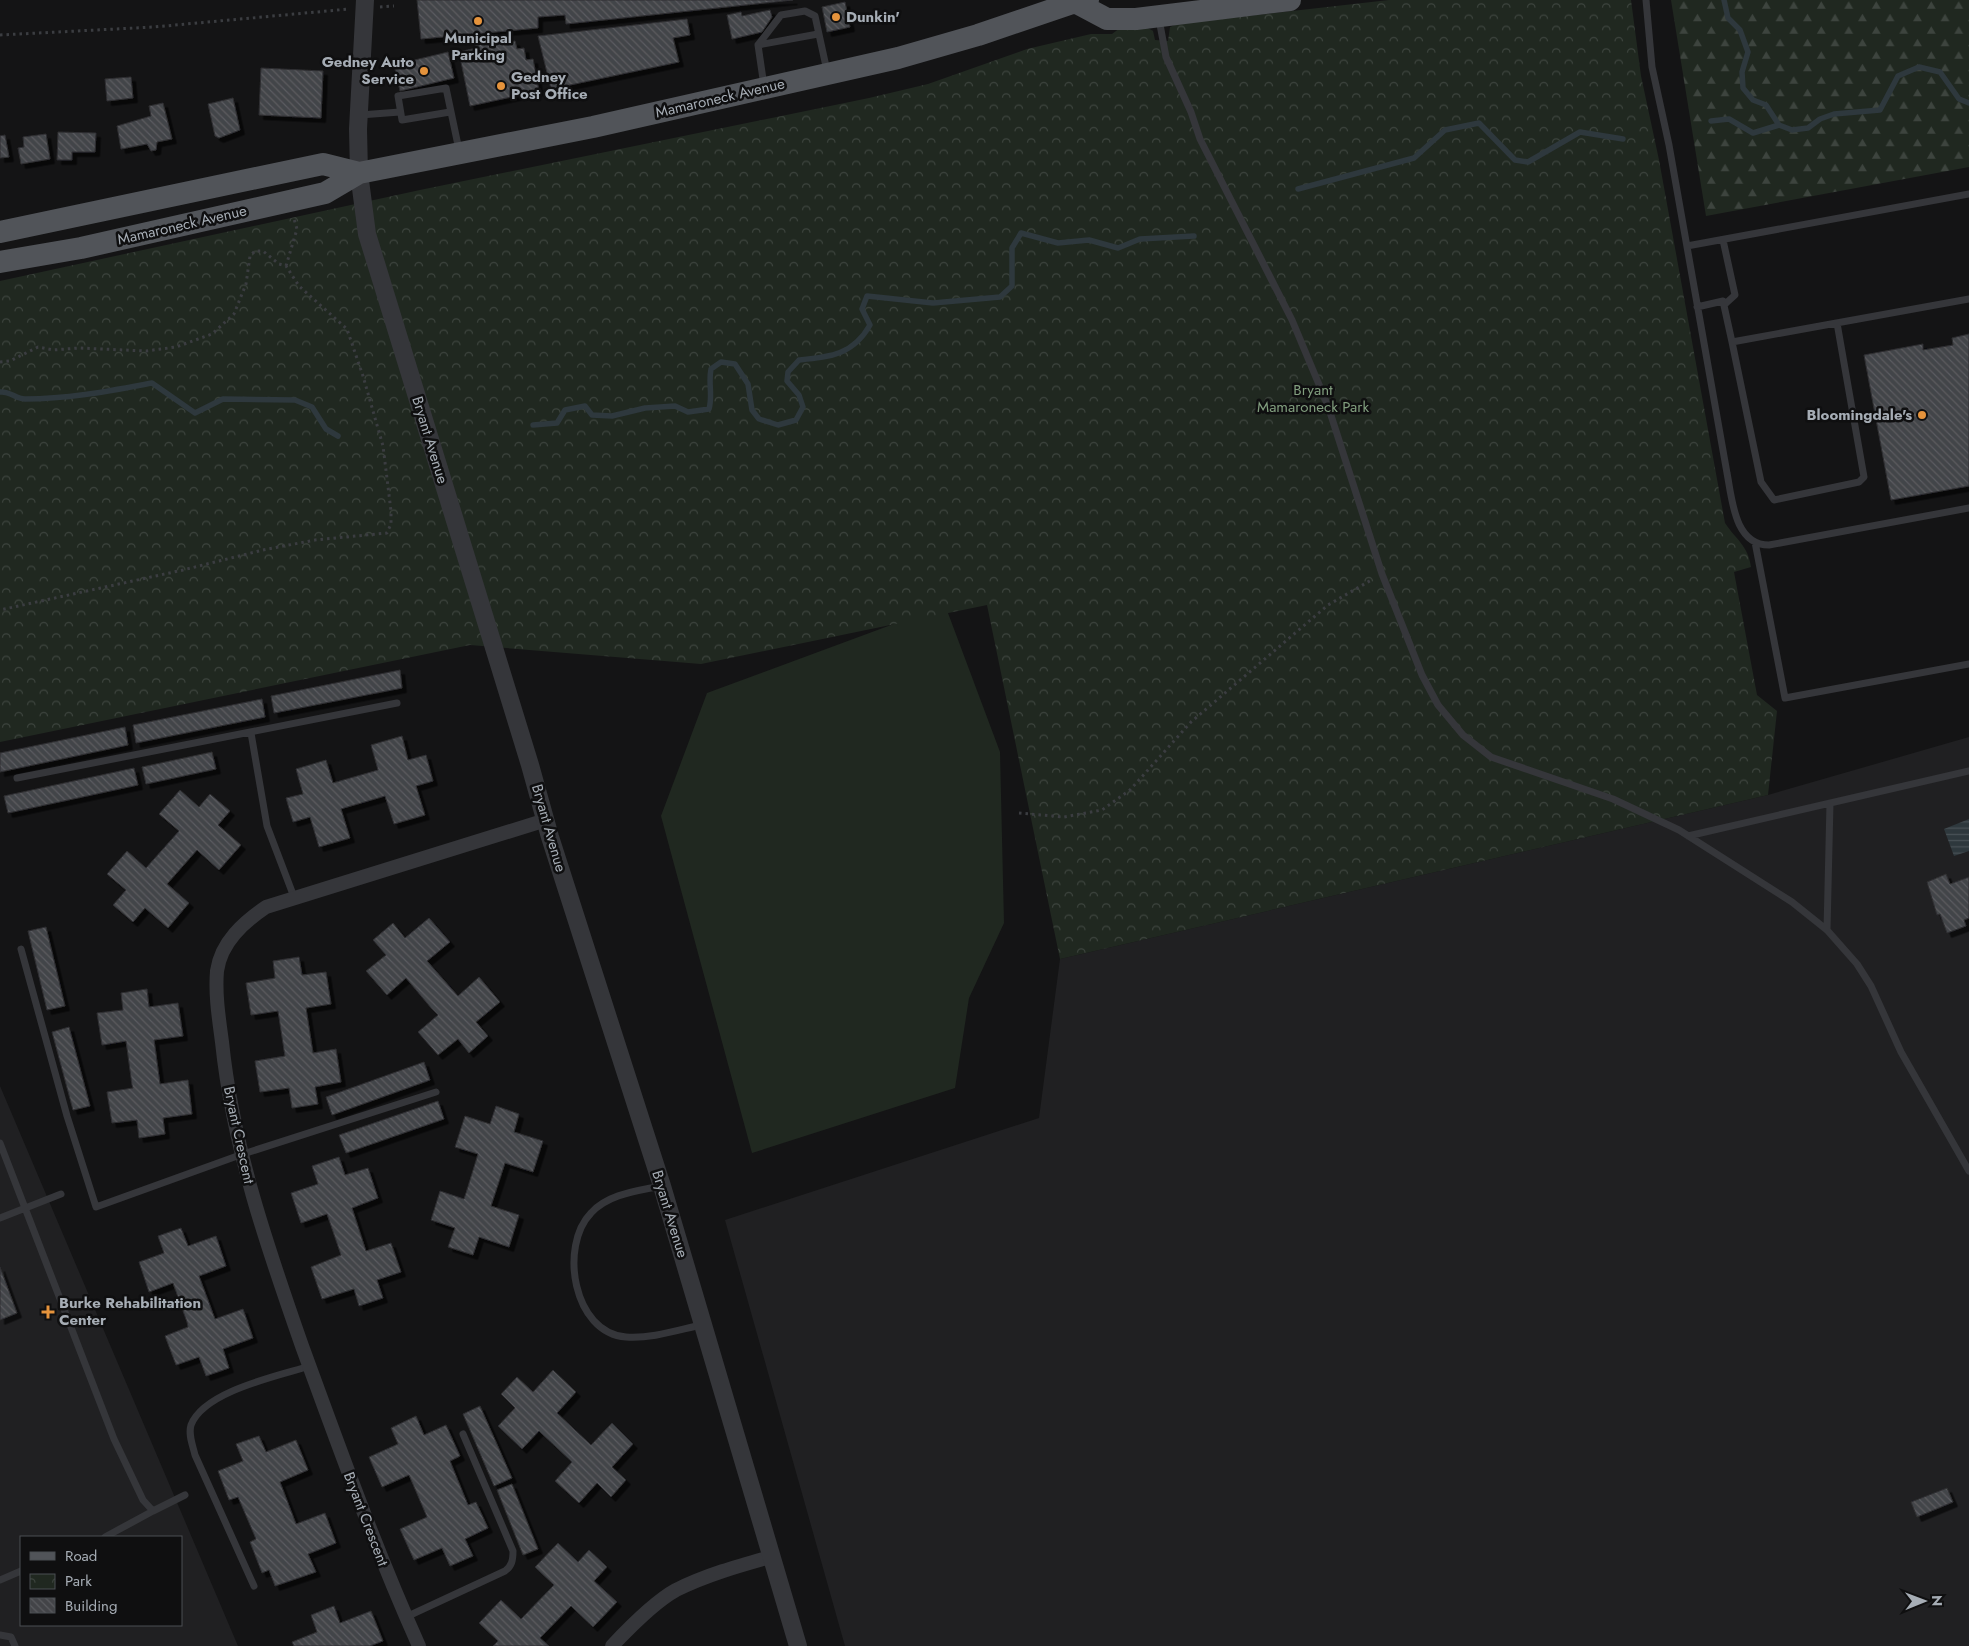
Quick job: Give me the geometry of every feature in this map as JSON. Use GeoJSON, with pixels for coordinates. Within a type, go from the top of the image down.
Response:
{"type":"FeatureCollection","features":[{"type":"Feature","properties":{"kind":"main road"},"geometry":{"type":"LineString","coordinates":[[1082,1],[1107,19],[1159,17],[1290,0]]}},
{"type":"Feature","properties":{"kind":"main road","name":"Mamaroneck Avenue"},"geometry":{"type":"LineString","coordinates":[[0,262],[81,248],[325,193],[359,173],[593,127],[898,58],[1082,1]]}},
{"type":"Feature","properties":{"kind":"main road","name":"Mamaroneck Avenue"},"geometry":{"type":"LineString","coordinates":[[0,232],[323,164],[359,173]]}},
{"type":"Feature","properties":{"kind":"street","name":"Bryant Avenue"},"geometry":{"type":"LineString","coordinates":[[365,5],[358,115],[359,173],[367,234],[546,820],[662,1186],[770,1557],[798,1646]]}},
{"type":"Feature","properties":{"kind":"street","name":"Bryant Crescent"},"geometry":{"type":"LineString","coordinates":[[420,1646],[389,1578],[261,1230],[240,1155],[224,1063],[217,1001],[218,970],[229,940],[245,922],[266,907],[546,820]]}},
{"type":"Feature","properties":{"kind":"street"},"geometry":{"type":"LineString","coordinates":[[612,1646],[629,1628],[674,1591],[718,1573],[770,1557]]}},
{"type":"Feature","properties":{"kind":"lane"},"geometry":{"type":"LineString","coordinates":[[1646,0],[1652,67],[1669,145],[1736,519],[1741,528],[1755,542],[1770,545],[1969,508]]}},
{"type":"Feature","properties":{"kind":"lane"},"geometry":{"type":"LineString","coordinates":[[765,88],[758,44],[781,15],[805,11],[815,16],[828,74]]}},
{"type":"Feature","properties":{"kind":"lane"},"geometry":{"type":"LineString","coordinates":[[1159,17],[1166,57],[1191,112],[1200,139],[1292,320],[1328,406],[1382,574],[1422,674],[1438,705],[1463,735],[1491,757],[1613,799],[1688,836],[1792,902],[1827,930],[1857,964],[1871,986],[1901,1052],[1969,1171]]}},
{"type":"Feature","properties":{"kind":"lane"},"geometry":{"type":"LineString","coordinates":[[758,44],[818,34]]}},
{"type":"Feature","properties":{"kind":"lane"},"geometry":{"type":"LineString","coordinates":[[450,112],[402,120],[398,96],[446,88],[460,153]]}},
{"type":"Feature","properties":{"kind":"lane"},"geometry":{"type":"LineString","coordinates":[[358,115],[400,112]]}},
{"type":"Feature","properties":{"kind":"lane"},"geometry":{"type":"LineString","coordinates":[[1687,246],[1969,194]]}},
{"type":"Feature","properties":{"kind":"lane"},"geometry":{"type":"LineString","coordinates":[[1723,240],[1735,295],[1724,305]]}},
{"type":"Feature","properties":{"kind":"lane"},"geometry":{"type":"LineString","coordinates":[[1732,342],[1969,299]]}},
{"type":"Feature","properties":{"kind":"lane"},"geometry":{"type":"LineString","coordinates":[[1697,307],[1723,301],[1761,482],[1774,500],[1859,482],[1864,477],[1837,323]]}},
{"type":"Feature","properties":{"kind":"lane"},"geometry":{"type":"LineString","coordinates":[[1755,542],[1785,698],[1969,664]]}},
{"type":"Feature","properties":{"kind":"lane"},"geometry":{"type":"LineString","coordinates":[[17,778],[397,703]]}},
{"type":"Feature","properties":{"kind":"lane"},"geometry":{"type":"LineString","coordinates":[[251,733],[267,826],[294,897]]}},
{"type":"Feature","properties":{"kind":"lane"},"geometry":{"type":"LineString","coordinates":[[1688,836],[1969,771]]}},
{"type":"Feature","properties":{"kind":"lane"},"geometry":{"type":"LineString","coordinates":[[1827,930],[1830,804]]}},
{"type":"Feature","properties":{"kind":"lane"},"geometry":{"type":"LineString","coordinates":[[22,949],[67,1116],[96,1207],[240,1155],[436,1092]]}},
{"type":"Feature","properties":{"kind":"lane"},"geometry":{"type":"LineString","coordinates":[[0,1143],[114,1438],[143,1500],[153,1511]]}},
{"type":"Feature","properties":{"kind":"lane"},"geometry":{"type":"LineString","coordinates":[[662,1186],[627,1193],[604,1202],[590,1213],[581,1227],[575,1242],[573,1260],[579,1296],[590,1315],[600,1326],[613,1334],[626,1337],[667,1332],[702,1324]]}},
{"type":"Feature","properties":{"kind":"lane"},"geometry":{"type":"LineString","coordinates":[[0,1218],[61,1194]]}},
{"type":"Feature","properties":{"kind":"lane"},"geometry":{"type":"LineString","coordinates":[[254,1586],[196,1456],[190,1437],[191,1426],[198,1413],[223,1395],[310,1366]]}},
{"type":"Feature","properties":{"kind":"lane"},"geometry":{"type":"LineString","coordinates":[[406,1617],[505,1571],[510,1567],[513,1559],[513,1551],[463,1434]]}},
{"type":"Feature","properties":{"kind":"lane"},"geometry":{"type":"LineString","coordinates":[[108,1536],[186,1495]]}},
{"type":"Feature","properties":{"kind":"lane"},"geometry":{"type":"LineString","coordinates":[[0,1580],[20,1571]]}},
{"type":"Feature","properties":{"kind":"lane"},"geometry":{"type":"LineString","coordinates":[[0,1635],[11,1637],[15,1646]]}},
{"type":"Feature","properties":{"kind":"path"},"geometry":{"type":"LineString","coordinates":[[0,35],[154,27],[365,5],[394,6]]}},
{"type":"Feature","properties":{"kind":"path"},"geometry":{"type":"LineString","coordinates":[[286,266],[297,229],[288,202]]}},
{"type":"Feature","properties":{"kind":"path"},"geometry":{"type":"LineString","coordinates":[[0,362],[10,361],[38,347],[53,350],[79,348],[146,351],[176,347],[212,334],[234,314],[246,284],[250,256],[255,251],[263,251],[278,264],[286,266],[299,286],[347,329],[383,446],[391,512],[391,524],[387,533],[315,540],[263,550],[183,570],[0,610]]}},
{"type":"Feature","properties":{"kind":"path"},"geometry":{"type":"LineString","coordinates":[[1019,813],[1064,817],[1102,810],[1130,790],[1190,722],[1321,612],[1382,574]]}},
{"type":"Feature","properties":{"kind":"shaded area"},"geometry":{"type":"Polygon","coordinates":[[[1969,737],[1969,1646],[845,1646],[725,1220],[1039,1118],[1060,959],[1768,795],[1969,737]]]}},
{"type":"Feature","properties":{"kind":"shaded area"},"geometry":{"type":"Polygon","coordinates":[[[1969,819],[1969,851],[1954,856],[1944,829],[1969,819]]]}},
{"type":"Feature","properties":{"kind":"shaded area","name":"Burke Rehabilitation Center"},"geometry":{"type":"Polygon","coordinates":[[[0,1086],[238,1646],[0,1646],[0,1086]]]}},
{"type":"Feature","properties":{"kind":"green space","name":"Bryant Mamaroneck Park"},"geometry":{"type":"Polygon","coordinates":[[[1389,0],[1631,0],[1641,76],[1659,160],[1725,523],[1747,553],[1751,567],[1734,572],[1757,695],[1777,711],[1768,795],[1060,959],[987,605],[701,664],[470,645],[0,742],[0,281],[420,190],[869,98],[928,84],[1027,49],[1091,34],[1112,34],[1120,28],[1146,27],[1153,31],[1155,40],[1168,41],[1170,27],[1177,24],[1389,0]]]}},
{"type":"Feature","properties":{"kind":"green space"},"geometry":{"type":"Polygon","coordinates":[[[1671,0],[1969,0],[1969,167],[1706,216],[1671,0]]]}},
{"type":"Feature","properties":{"kind":"green space"},"geometry":{"type":"Polygon","coordinates":[[[945,605],[1000,752],[1004,923],[969,998],[955,1088],[752,1153],[661,816],[707,693],[945,605]]]}},
{"type":"Feature","properties":{"kind":"building","name":"Municipal Parking"},"geometry":{"type":"Polygon","coordinates":[[[417,0],[793,0],[566,24],[565,15],[538,17],[538,28],[421,39],[417,0]]]}},
{"type":"Feature","properties":{"kind":"building","name":"Dunkin'"},"geometry":{"type":"Polygon","coordinates":[[[845,2],[850,27],[827,32],[822,7],[845,2]]]}},
{"type":"Feature","properties":{"kind":"building"},"geometry":{"type":"Polygon","coordinates":[[[770,10],[772,17],[762,32],[732,39],[727,15],[741,12],[742,16],[770,10]]]}},
{"type":"Feature","properties":{"kind":"building"},"geometry":{"type":"Polygon","coordinates":[[[687,19],[690,35],[673,38],[679,62],[551,89],[538,36],[687,19]]]}},
{"type":"Feature","properties":{"kind":"building"},"geometry":{"type":"Polygon","coordinates":[[[515,41],[517,49],[524,48],[526,60],[533,59],[539,91],[470,106],[459,52],[476,48],[475,45],[515,41]]]}},
{"type":"Feature","properties":{"kind":"building","name":"Gedney Auto Service"},"geometry":{"type":"Polygon","coordinates":[[[448,52],[454,78],[400,91],[394,65],[448,52]]]}},
{"type":"Feature","properties":{"kind":"building"},"geometry":{"type":"Polygon","coordinates":[[[261,68],[323,71],[321,118],[259,115],[261,68]]]}},
{"type":"Feature","properties":{"kind":"building"},"geometry":{"type":"Polygon","coordinates":[[[131,77],[133,98],[107,101],[105,79],[131,77]]]}},
{"type":"Feature","properties":{"kind":"building"},"geometry":{"type":"Polygon","coordinates":[[[233,98],[240,130],[219,138],[215,136],[208,104],[233,98]]]}},
{"type":"Feature","properties":{"kind":"building"},"geometry":{"type":"Polygon","coordinates":[[[163,103],[172,139],[157,142],[156,150],[151,151],[147,144],[121,149],[117,126],[151,116],[149,106],[163,103]]]}},
{"type":"Feature","properties":{"kind":"building"},"geometry":{"type":"Polygon","coordinates":[[[58,132],[96,133],[95,152],[72,152],[72,160],[57,160],[58,132]]]}},
{"type":"Feature","properties":{"kind":"building"},"geometry":{"type":"Polygon","coordinates":[[[46,134],[50,159],[21,164],[18,148],[24,147],[23,137],[46,134]]]}},
{"type":"Feature","properties":{"kind":"building"},"geometry":{"type":"Polygon","coordinates":[[[5,135],[9,157],[0,158],[0,136],[5,135]]]}},
{"type":"Feature","properties":{"kind":"building","name":"Bloomingdale's"},"geometry":{"type":"Polygon","coordinates":[[[1969,334],[1969,486],[1891,500],[1864,355],[1923,344],[1923,350],[1953,345],[1952,338],[1969,334]]]}},
{"type":"Feature","properties":{"kind":"building"},"geometry":{"type":"Polygon","coordinates":[[[400,670],[402,688],[274,713],[271,696],[400,670]]]}},
{"type":"Feature","properties":{"kind":"building"},"geometry":{"type":"Polygon","coordinates":[[[262,699],[265,717],[136,743],[133,725],[262,699]]]}},
{"type":"Feature","properties":{"kind":"building"},"geometry":{"type":"Polygon","coordinates":[[[125,727],[128,745],[0,772],[0,753],[125,727]]]}},
{"type":"Feature","properties":{"kind":"building"},"geometry":{"type":"Polygon","coordinates":[[[402,736],[408,760],[426,755],[433,781],[416,786],[425,815],[394,824],[385,796],[344,808],[341,809],[350,838],[319,847],[310,817],[293,822],[286,798],[303,794],[296,769],[326,760],[333,783],[378,770],[371,745],[402,736]]]}},
{"type":"Feature","properties":{"kind":"building"},"geometry":{"type":"Polygon","coordinates":[[[212,752],[216,769],[146,784],[142,767],[212,752]]]}},
{"type":"Feature","properties":{"kind":"building"},"geometry":{"type":"Polygon","coordinates":[[[134,768],[138,785],[8,813],[4,796],[134,768]]]}},
{"type":"Feature","properties":{"kind":"building"},"geometry":{"type":"Polygon","coordinates":[[[180,790],[199,807],[210,794],[230,811],[218,825],[241,845],[219,870],[197,850],[167,884],[189,903],[168,928],[145,908],[133,922],[113,905],[126,890],[107,874],[127,851],[146,868],[179,831],[159,814],[180,790]]]}},
{"type":"Feature","properties":{"kind":"building"},"geometry":{"type":"Polygon","coordinates":[[[1946,874],[1950,884],[1969,877],[1969,918],[1964,920],[1966,926],[1947,933],[1940,914],[1937,915],[1927,882],[1946,874]]]}},
{"type":"Feature","properties":{"kind":"building"},"geometry":{"type":"Polygon","coordinates":[[[429,918],[450,942],[427,961],[458,996],[479,977],[500,1002],[476,1022],[488,1036],[469,1053],[458,1039],[438,1055],[418,1032],[438,1015],[406,978],[387,995],[366,971],[386,955],[373,940],[393,923],[405,938],[429,918]]]}},
{"type":"Feature","properties":{"kind":"building"},"geometry":{"type":"Polygon","coordinates":[[[46,927],[65,1006],[47,1010],[28,931],[46,927]]]}},
{"type":"Feature","properties":{"kind":"building"},"geometry":{"type":"Polygon","coordinates":[[[299,957],[302,975],[326,972],[331,1004],[306,1008],[313,1053],[336,1049],[341,1082],[315,1087],[318,1104],[292,1108],[289,1088],[260,1092],[255,1061],[285,1056],[278,1011],[251,1015],[246,983],[275,978],[273,961],[299,957]]]}},
{"type":"Feature","properties":{"kind":"building"},"geometry":{"type":"Polygon","coordinates":[[[147,989],[149,1007],[178,1003],[183,1036],[154,1040],[160,1084],[188,1080],[192,1114],[163,1118],[165,1134],[139,1138],[137,1120],[112,1123],[107,1092],[133,1088],[126,1041],[102,1045],[97,1013],[123,1010],[121,993],[147,989]]]}},
{"type":"Feature","properties":{"kind":"building"},"geometry":{"type":"Polygon","coordinates":[[[69,1027],[90,1106],[73,1110],[52,1032],[69,1027]]]}},
{"type":"Feature","properties":{"kind":"building"},"geometry":{"type":"Polygon","coordinates":[[[424,1062],[430,1080],[332,1115],[326,1097],[424,1062]]]}},
{"type":"Feature","properties":{"kind":"building"},"geometry":{"type":"Polygon","coordinates":[[[438,1101],[444,1119],[346,1153],[339,1135],[438,1101]]]}},
{"type":"Feature","properties":{"kind":"building"},"geometry":{"type":"Polygon","coordinates":[[[496,1106],[519,1114],[514,1132],[543,1141],[533,1172],[505,1163],[491,1206],[519,1215],[509,1247],[479,1237],[473,1255],[448,1247],[455,1228],[431,1220],[440,1191],[464,1199],[466,1193],[478,1154],[455,1147],[465,1116],[490,1124],[496,1106]]]}},
{"type":"Feature","properties":{"kind":"building"},"geometry":{"type":"Polygon","coordinates":[[[339,1157],[345,1175],[368,1168],[378,1198],[352,1208],[366,1251],[391,1243],[401,1272],[377,1280],[383,1298],[359,1306],[354,1289],[322,1299],[311,1267],[341,1255],[327,1214],[301,1223],[291,1193],[318,1184],[312,1166],[339,1157]]]}},
{"type":"Feature","properties":{"kind":"building"},"geometry":{"type":"Polygon","coordinates":[[[181,1228],[188,1246],[216,1236],[226,1266],[199,1276],[215,1319],[243,1309],[253,1338],[223,1349],[229,1368],[206,1376],[199,1357],[176,1365],[165,1336],[188,1327],[173,1283],[149,1292],[139,1262],[164,1253],[158,1236],[181,1228]]]}},
{"type":"Feature","properties":{"kind":"building"},"geometry":{"type":"Polygon","coordinates":[[[0,1267],[17,1313],[0,1320],[0,1267]]]}},
{"type":"Feature","properties":{"kind":"building"},"geometry":{"type":"Polygon","coordinates":[[[553,1370],[576,1392],[557,1413],[591,1445],[612,1423],[633,1444],[612,1467],[626,1480],[611,1497],[597,1483],[579,1503],[555,1481],[572,1462],[539,1431],[522,1449],[498,1426],[515,1408],[501,1394],[517,1377],[533,1392],[553,1370]]]}},
{"type":"Feature","properties":{"kind":"building"},"geometry":{"type":"Polygon","coordinates":[[[480,1406],[512,1478],[494,1486],[463,1414],[480,1406]]]}},
{"type":"Feature","properties":{"kind":"building"},"geometry":{"type":"Polygon","coordinates":[[[416,1416],[424,1435],[446,1425],[460,1456],[450,1461],[468,1505],[476,1502],[488,1528],[465,1539],[473,1556],[450,1566],[442,1548],[414,1560],[400,1529],[427,1517],[409,1475],[382,1487],[369,1457],[398,1444],[391,1428],[416,1416]]]}},
{"type":"Feature","properties":{"kind":"building"},"geometry":{"type":"Polygon","coordinates":[[[259,1436],[266,1452],[296,1440],[308,1470],[280,1482],[296,1524],[325,1513],[336,1543],[308,1554],[316,1572],[275,1586],[269,1570],[262,1573],[250,1542],[256,1539],[238,1497],[229,1500],[218,1471],[243,1461],[236,1444],[259,1436]]]}},
{"type":"Feature","properties":{"kind":"building"},"geometry":{"type":"Polygon","coordinates":[[[512,1484],[538,1549],[523,1555],[497,1490],[512,1484]]]}},
{"type":"Feature","properties":{"kind":"building"},"geometry":{"type":"Polygon","coordinates":[[[1947,1488],[1953,1502],[1917,1517],[1911,1502],[1947,1488]]]}},
{"type":"Feature","properties":{"kind":"building"},"geometry":{"type":"Polygon","coordinates":[[[558,1543],[578,1562],[589,1550],[607,1567],[594,1581],[617,1602],[593,1627],[571,1606],[540,1638],[549,1646],[493,1646],[498,1641],[479,1623],[501,1600],[521,1619],[554,1585],[535,1567],[558,1543]]]}},
{"type":"Feature","properties":{"kind":"building"},"geometry":{"type":"Polygon","coordinates":[[[334,1606],[340,1623],[371,1611],[383,1641],[370,1646],[294,1646],[292,1642],[317,1632],[311,1615],[334,1606]]]}},
{"type":"Feature","properties":{"kind":"waterway"},"geometry":{"type":"LineString","coordinates":[[1724,0],[1728,18],[1740,30],[1748,52],[1742,72],[1743,88],[1753,100],[1766,105],[1779,125],[1792,130],[1808,128],[1820,119],[1834,114],[1880,110],[1898,76],[1919,67],[1940,72],[1959,99],[1969,103]]}},
{"type":"Feature","properties":{"kind":"waterway"},"geometry":{"type":"LineString","coordinates":[[1711,121],[1729,119],[1753,133],[1779,125]]}},
{"type":"Feature","properties":{"kind":"waterway"},"geometry":{"type":"LineString","coordinates":[[1298,189],[1414,158],[1445,130],[1479,123],[1515,160],[1528,162],[1580,132],[1623,139]]}},
{"type":"Feature","properties":{"kind":"waterway"},"geometry":{"type":"LineString","coordinates":[[533,425],[557,423],[565,410],[585,406],[592,415],[612,416],[645,408],[675,406],[688,412],[709,409],[711,369],[721,362],[735,364],[748,384],[752,410],[759,419],[778,425],[796,420],[803,407],[799,395],[787,381],[788,372],[799,360],[831,356],[856,343],[870,325],[862,309],[867,296],[933,303],[1000,297],[1012,286],[1012,248],[1021,233],[1058,243],[1089,240],[1118,248],[1140,239],[1194,236]]}},
{"type":"Feature","properties":{"kind":"waterway"},"geometry":{"type":"LineString","coordinates":[[0,392],[22,399],[41,399],[89,394],[152,383],[195,413],[223,399],[295,400],[312,407],[326,429],[338,436]]}},
{"type":"Feature","properties":{"kind":"place","name":"Dunkin'"},"geometry":{"type":"Point","coordinates":[836,17]}},
{"type":"Feature","properties":{"kind":"place","name":"Municipal Parking"},"geometry":{"type":"Point","coordinates":[478,21]}},
{"type":"Feature","properties":{"kind":"place","name":"Gedney Auto Service"},"geometry":{"type":"Point","coordinates":[424,71]}},
{"type":"Feature","properties":{"kind":"place","name":"Gedney Post Office"},"geometry":{"type":"Point","coordinates":[501,86]}},
{"type":"Feature","properties":{"kind":"place","name":"Bloomingdale's"},"geometry":{"type":"Point","coordinates":[1922,415]}},
{"type":"Feature","properties":{"kind":"place","name":"Burke Rehabilitation Center"},"geometry":{"type":"Point","coordinates":[48,1312]}}]}
